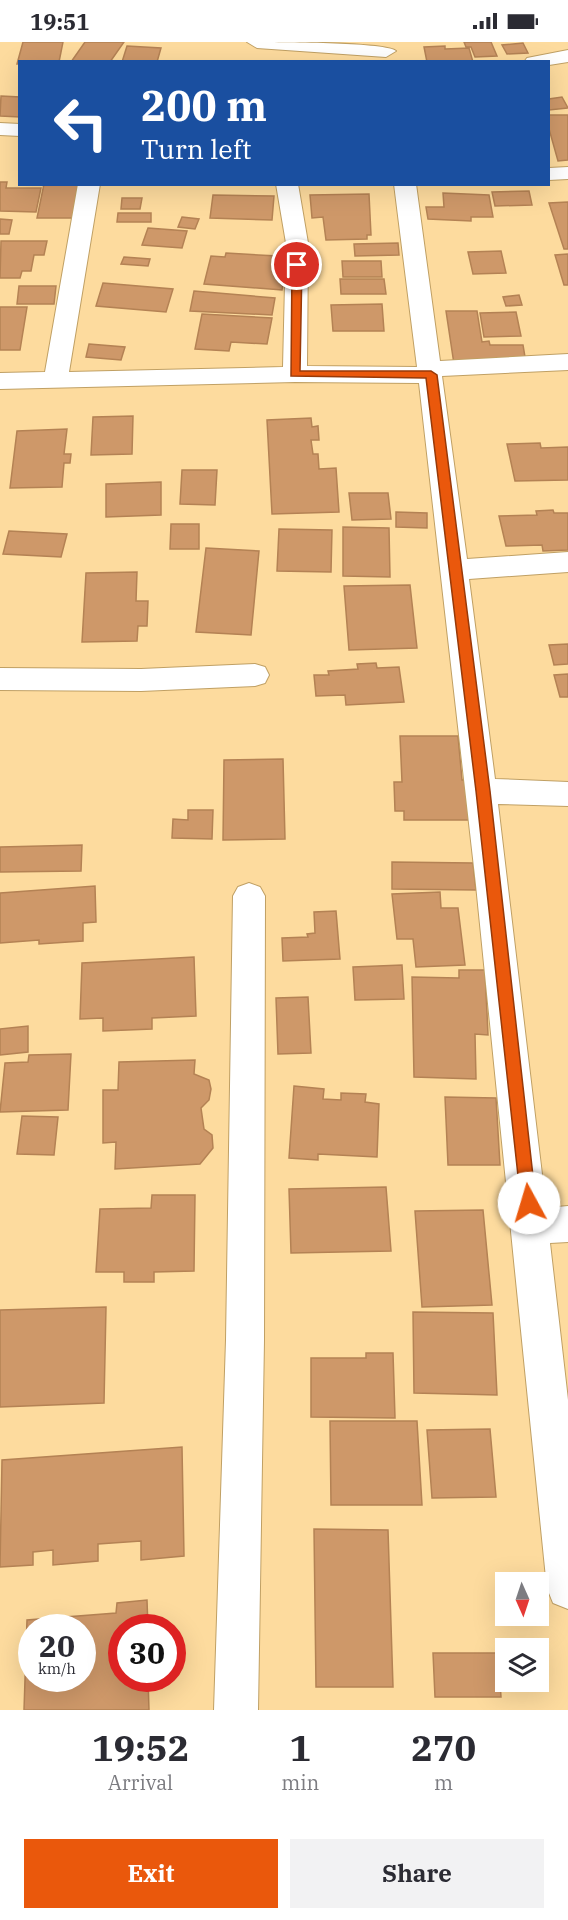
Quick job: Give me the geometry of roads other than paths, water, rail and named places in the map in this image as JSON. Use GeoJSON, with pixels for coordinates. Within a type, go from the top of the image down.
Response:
{"type":"FeatureCollection","features":[{"type":"Feature","properties":{"kind":"street"},"geometry":{"type":"LineString","coordinates":[[257,42],[387,51]]}},
{"type":"Feature","properties":{"kind":"street"},"geometry":{"type":"LineString","coordinates":[[545,60],[568,56]]}},
{"type":"Feature","properties":{"kind":"street"},"geometry":{"type":"LineString","coordinates":[[0,129],[18,130]]}},
{"type":"Feature","properties":{"kind":"street"},"geometry":{"type":"LineString","coordinates":[[550,174],[568,174]]}},
{"type":"Feature","properties":{"kind":"street"},"geometry":{"type":"LineString","coordinates":[[56,379],[89,186]]}},
{"type":"Feature","properties":{"kind":"street"},"geometry":{"type":"LineString","coordinates":[[287,186],[297,243],[295,374]]}},
{"type":"Feature","properties":{"kind":"street"},"geometry":{"type":"LineString","coordinates":[[405,186],[431,372],[483,791],[568,1588]]}},
{"type":"Feature","properties":{"kind":"street"},"geometry":{"type":"LineString","coordinates":[[0,381],[431,372],[568,362]]}},
{"type":"Feature","properties":{"kind":"street"},"geometry":{"type":"LineString","coordinates":[[454,570],[568,562]]}},
{"type":"Feature","properties":{"kind":"street"},"geometry":{"type":"LineString","coordinates":[[0,679],[141,680],[255,675]]}},
{"type":"Feature","properties":{"kind":"street"},"geometry":{"type":"LineString","coordinates":[[483,791],[568,794]]}},
{"type":"Feature","properties":{"kind":"street"},"geometry":{"type":"LineString","coordinates":[[236,1710],[245,1340],[249,896]]}},
{"type":"Feature","properties":{"kind":"street"},"geometry":{"type":"LineString","coordinates":[[531,1226],[568,1224]]}}]}
